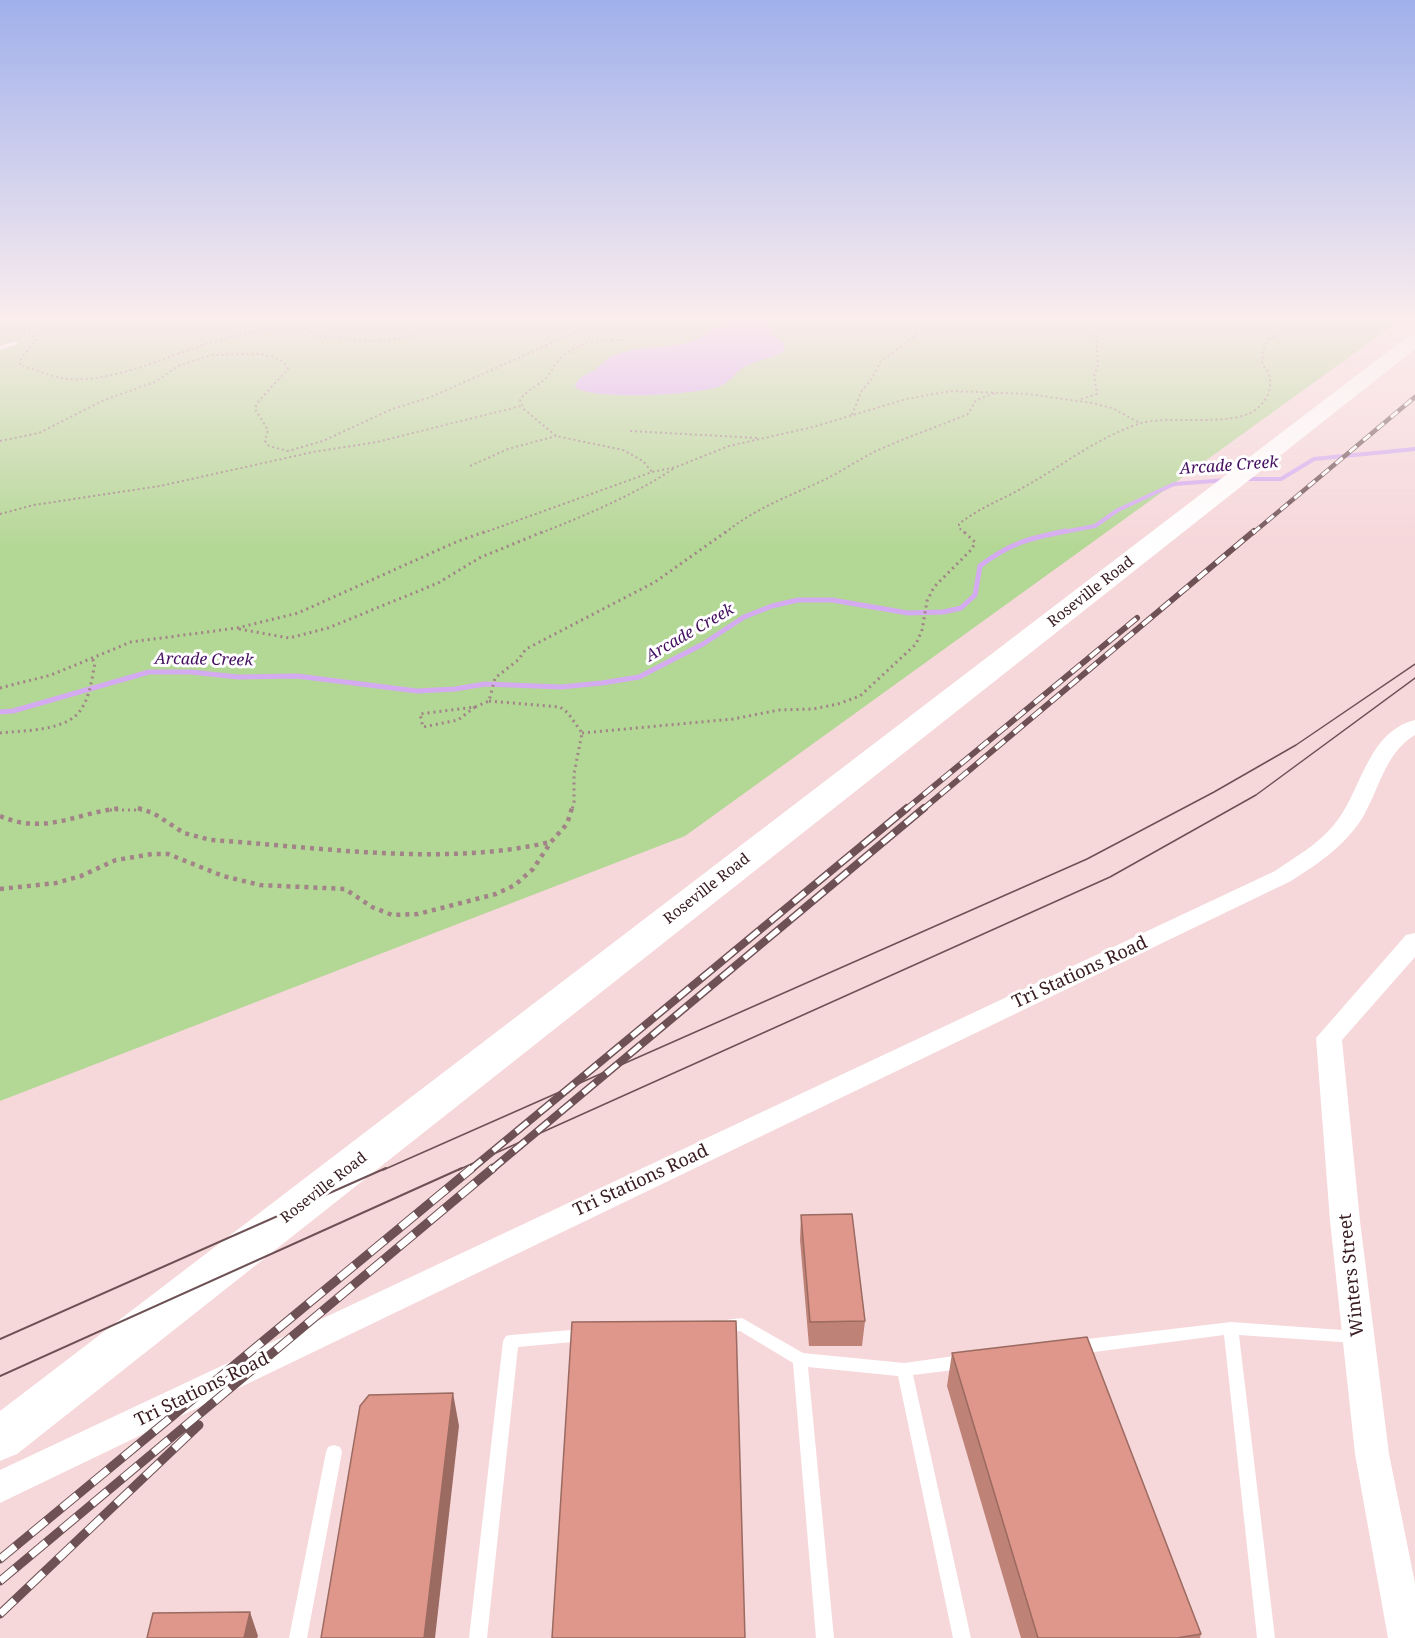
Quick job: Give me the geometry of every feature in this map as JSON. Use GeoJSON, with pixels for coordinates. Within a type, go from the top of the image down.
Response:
{"type":"FeatureCollection","features":[{"type":"Feature","properties":{"kind":"main road","name":"Roseville Road"},"geometry":{"type":"LineString","coordinates":[[0,1439],[1344,395]]}},
{"type":"Feature","properties":{"kind":"street","name":"Tri Stations Road"},"geometry":{"type":"LineString","coordinates":[[0,1487],[1283,876],[1314,856],[1342,830],[1358,806],[1377,763],[1399,736],[1415,726]]}},
{"type":"Feature","properties":{"kind":"street","name":"Winters Street"},"geometry":{"type":"LineString","coordinates":[[1407,1638],[1372,1454],[1345,1221],[1329,1038],[1415,941]]}},
{"type":"Feature","properties":{"kind":"lane"},"geometry":{"type":"LineString","coordinates":[[707,1327],[742,1324],[800,1359],[904,1370],[974,1361]]}},
{"type":"Feature","properties":{"kind":"lane"},"geometry":{"type":"LineString","coordinates":[[1068,1349],[1231,1328],[1359,1338]]}},
{"type":"Feature","properties":{"kind":"lane"},"geometry":{"type":"LineString","coordinates":[[1231,1328],[1266,1638]]}},
{"type":"Feature","properties":{"kind":"lane"},"geometry":{"type":"LineString","coordinates":[[478,1638],[511,1341],[603,1334]]}},
{"type":"Feature","properties":{"kind":"lane"},"geometry":{"type":"LineString","coordinates":[[800,1359],[825,1638]]}},
{"type":"Feature","properties":{"kind":"lane"},"geometry":{"type":"LineString","coordinates":[[904,1370],[962,1638]]}},
{"type":"Feature","properties":{"kind":"lane"},"geometry":{"type":"LineString","coordinates":[[298,1638],[334,1452]]}},
{"type":"Feature","properties":{"kind":"path"},"geometry":{"type":"LineString","coordinates":[[0,441],[48,429],[117,395]]}},
{"type":"Feature","properties":{"kind":"path"},"geometry":{"type":"LineString","coordinates":[[263,395],[256,403],[255,409],[268,430],[265,441],[269,446],[288,451],[337,435],[392,409],[434,395]]}},
{"type":"Feature","properties":{"kind":"path"},"geometry":{"type":"LineString","coordinates":[[522,395],[521,406],[556,436]]}},
{"type":"Feature","properties":{"kind":"path"},"geometry":{"type":"LineString","coordinates":[[852,416],[860,395]]}},
{"type":"Feature","properties":{"kind":"path"},"geometry":{"type":"LineString","coordinates":[[0,688],[51,675],[132,642],[237,628],[298,613],[456,542],[582,500],[652,472],[676,467],[729,446],[813,427],[922,395]]}},
{"type":"Feature","properties":{"kind":"path"},"geometry":{"type":"LineString","coordinates":[[489,701],[495,678],[539,640],[654,582],[724,534],[743,518],[777,503],[793,492],[825,479],[874,452],[968,414],[973,409],[976,400],[989,395]]}},
{"type":"Feature","properties":{"kind":"path"},"geometry":{"type":"LineString","coordinates":[[1037,395],[1078,399],[1112,408],[1140,423]]}},
{"type":"Feature","properties":{"kind":"path"},"geometry":{"type":"LineString","coordinates":[[1078,399],[1092,395]]}},
{"type":"Feature","properties":{"kind":"path"},"geometry":{"type":"LineString","coordinates":[[582,733],[733,719],[779,710],[813,709],[838,704],[860,696],[916,644],[925,623],[924,613],[927,601],[934,587],[959,565],[975,542],[959,528],[966,517],[1025,487],[1107,437],[1140,423],[1233,417],[1254,411],[1268,395]]}},
{"type":"Feature","properties":{"kind":"path"},"geometry":{"type":"LineString","coordinates":[[0,514],[34,505],[160,486],[303,454],[377,442],[521,406]]}},
{"type":"Feature","properties":{"kind":"path"},"geometry":{"type":"LineString","coordinates":[[630,431],[762,438]]}},
{"type":"Feature","properties":{"kind":"path"},"geometry":{"type":"LineString","coordinates":[[470,466],[508,449],[556,436],[623,450],[643,461],[652,472]]}},
{"type":"Feature","properties":{"kind":"path"},"geometry":{"type":"LineString","coordinates":[[237,628],[289,638],[328,628],[438,583],[481,557],[588,514],[658,479],[676,467]]}},
{"type":"Feature","properties":{"kind":"path"},"geometry":{"type":"LineString","coordinates":[[0,733],[69,720],[80,712],[95,663],[91,657]]}},
{"type":"Feature","properties":{"kind":"path"},"geometry":{"type":"LineString","coordinates":[[0,889],[56,883],[81,876],[116,860],[152,854],[168,854],[241,881],[260,885],[345,890],[372,907],[392,915],[418,914],[496,894],[515,885],[532,869],[567,824],[574,801],[574,774],[582,733],[561,707],[489,701],[475,707],[420,714],[423,727],[454,722],[470,714],[475,707]]}},
{"type":"Feature","properties":{"kind":"path"},"geometry":{"type":"LineString","coordinates":[[0,816],[13,822],[43,824],[104,811],[136,808],[151,811],[175,829],[189,836],[211,840],[413,854],[458,854],[529,847],[551,842]]}},
{"type":"Feature","properties":{"kind":"green space"},"geometry":{"type":"Polygon","coordinates":[[[0,395],[1296,395],[685,836],[0,1101],[0,395]]]}},
{"type":"Feature","properties":{"kind":"building"},"geometry":{"type":"Polygon","coordinates":[[[852,1214],[865,1321],[810,1322],[801,1215],[852,1214]]]}},
{"type":"Feature","properties":{"kind":"building"},"geometry":{"type":"Polygon","coordinates":[[[736,1321],[745,1638],[552,1638],[572,1322],[736,1321]]]}},
{"type":"Feature","properties":{"kind":"building"},"geometry":{"type":"Polygon","coordinates":[[[1087,1337],[1201,1634],[1177,1638],[1038,1638],[952,1353],[1087,1337]]]}},
{"type":"Feature","properties":{"kind":"building"},"geometry":{"type":"Polygon","coordinates":[[[453,1393],[424,1638],[321,1638],[360,1406],[369,1395],[453,1393]]]}},
{"type":"Feature","properties":{"kind":"building"},"geometry":{"type":"Polygon","coordinates":[[[250,1612],[244,1638],[147,1638],[153,1613],[250,1612]]]}},
{"type":"Feature","properties":{"kind":"waterway","name":"Arcade Creek"},"geometry":{"type":"LineString","coordinates":[[1243,479],[1281,479],[1314,459],[1415,449]]}},
{"type":"Feature","properties":{"kind":"waterway","name":"Arcade Creek"},"geometry":{"type":"LineString","coordinates":[[1058,533],[1095,526],[1118,510],[1174,484],[1227,480]]}},
{"type":"Feature","properties":{"kind":"waterway","name":"Arcade Creek"},"geometry":{"type":"LineString","coordinates":[[0,712],[13,711],[149,672],[191,672],[238,677],[297,676],[417,691],[455,689],[485,684],[561,687],[639,677],[703,644],[744,617],[772,606],[798,600],[832,600],[908,613],[943,612],[961,608],[975,595],[980,566],[1021,542],[1066,531]]}},
{"type":"Feature","properties":{"kind":"tram line"},"geometry":{"type":"LineString","coordinates":[[383,1170],[1087,859],[1214,792],[1296,745],[1415,664]]}},
{"type":"Feature","properties":{"kind":"tram line"},"geometry":{"type":"LineString","coordinates":[[458,1170],[1110,877],[1256,795],[1415,678]]}},
{"type":"Feature","properties":{"kind":"tram line"},"geometry":{"type":"LineString","coordinates":[[0,1339],[386,1168]]}},
{"type":"Feature","properties":{"kind":"tram line"},"geometry":{"type":"LineString","coordinates":[[0,1376],[462,1168]]}},
{"type":"Feature","properties":{"kind":"railway"},"geometry":{"type":"LineString","coordinates":[[1253,533],[1415,397]]}},
{"type":"Feature","properties":{"kind":"railway"},"geometry":{"type":"LineString","coordinates":[[922,810],[1254,531]]}},
{"type":"Feature","properties":{"kind":"railway"},"geometry":{"type":"LineString","coordinates":[[905,810],[1137,618]]}},
{"type":"Feature","properties":{"kind":"railway"},"geometry":{"type":"LineString","coordinates":[[470,1170],[907,808]]}},
{"type":"Feature","properties":{"kind":"railway"},"geometry":{"type":"LineString","coordinates":[[491,1170],[924,808]]}},
{"type":"Feature","properties":{"kind":"railway"},"geometry":{"type":"LineString","coordinates":[[0,1559],[472,1168]]}},
{"type":"Feature","properties":{"kind":"railway"},"geometry":{"type":"LineString","coordinates":[[0,1581],[493,1168]]}},
{"type":"Feature","properties":{"kind":"railway"},"geometry":{"type":"LineString","coordinates":[[0,1614],[199,1425]]}}]}
